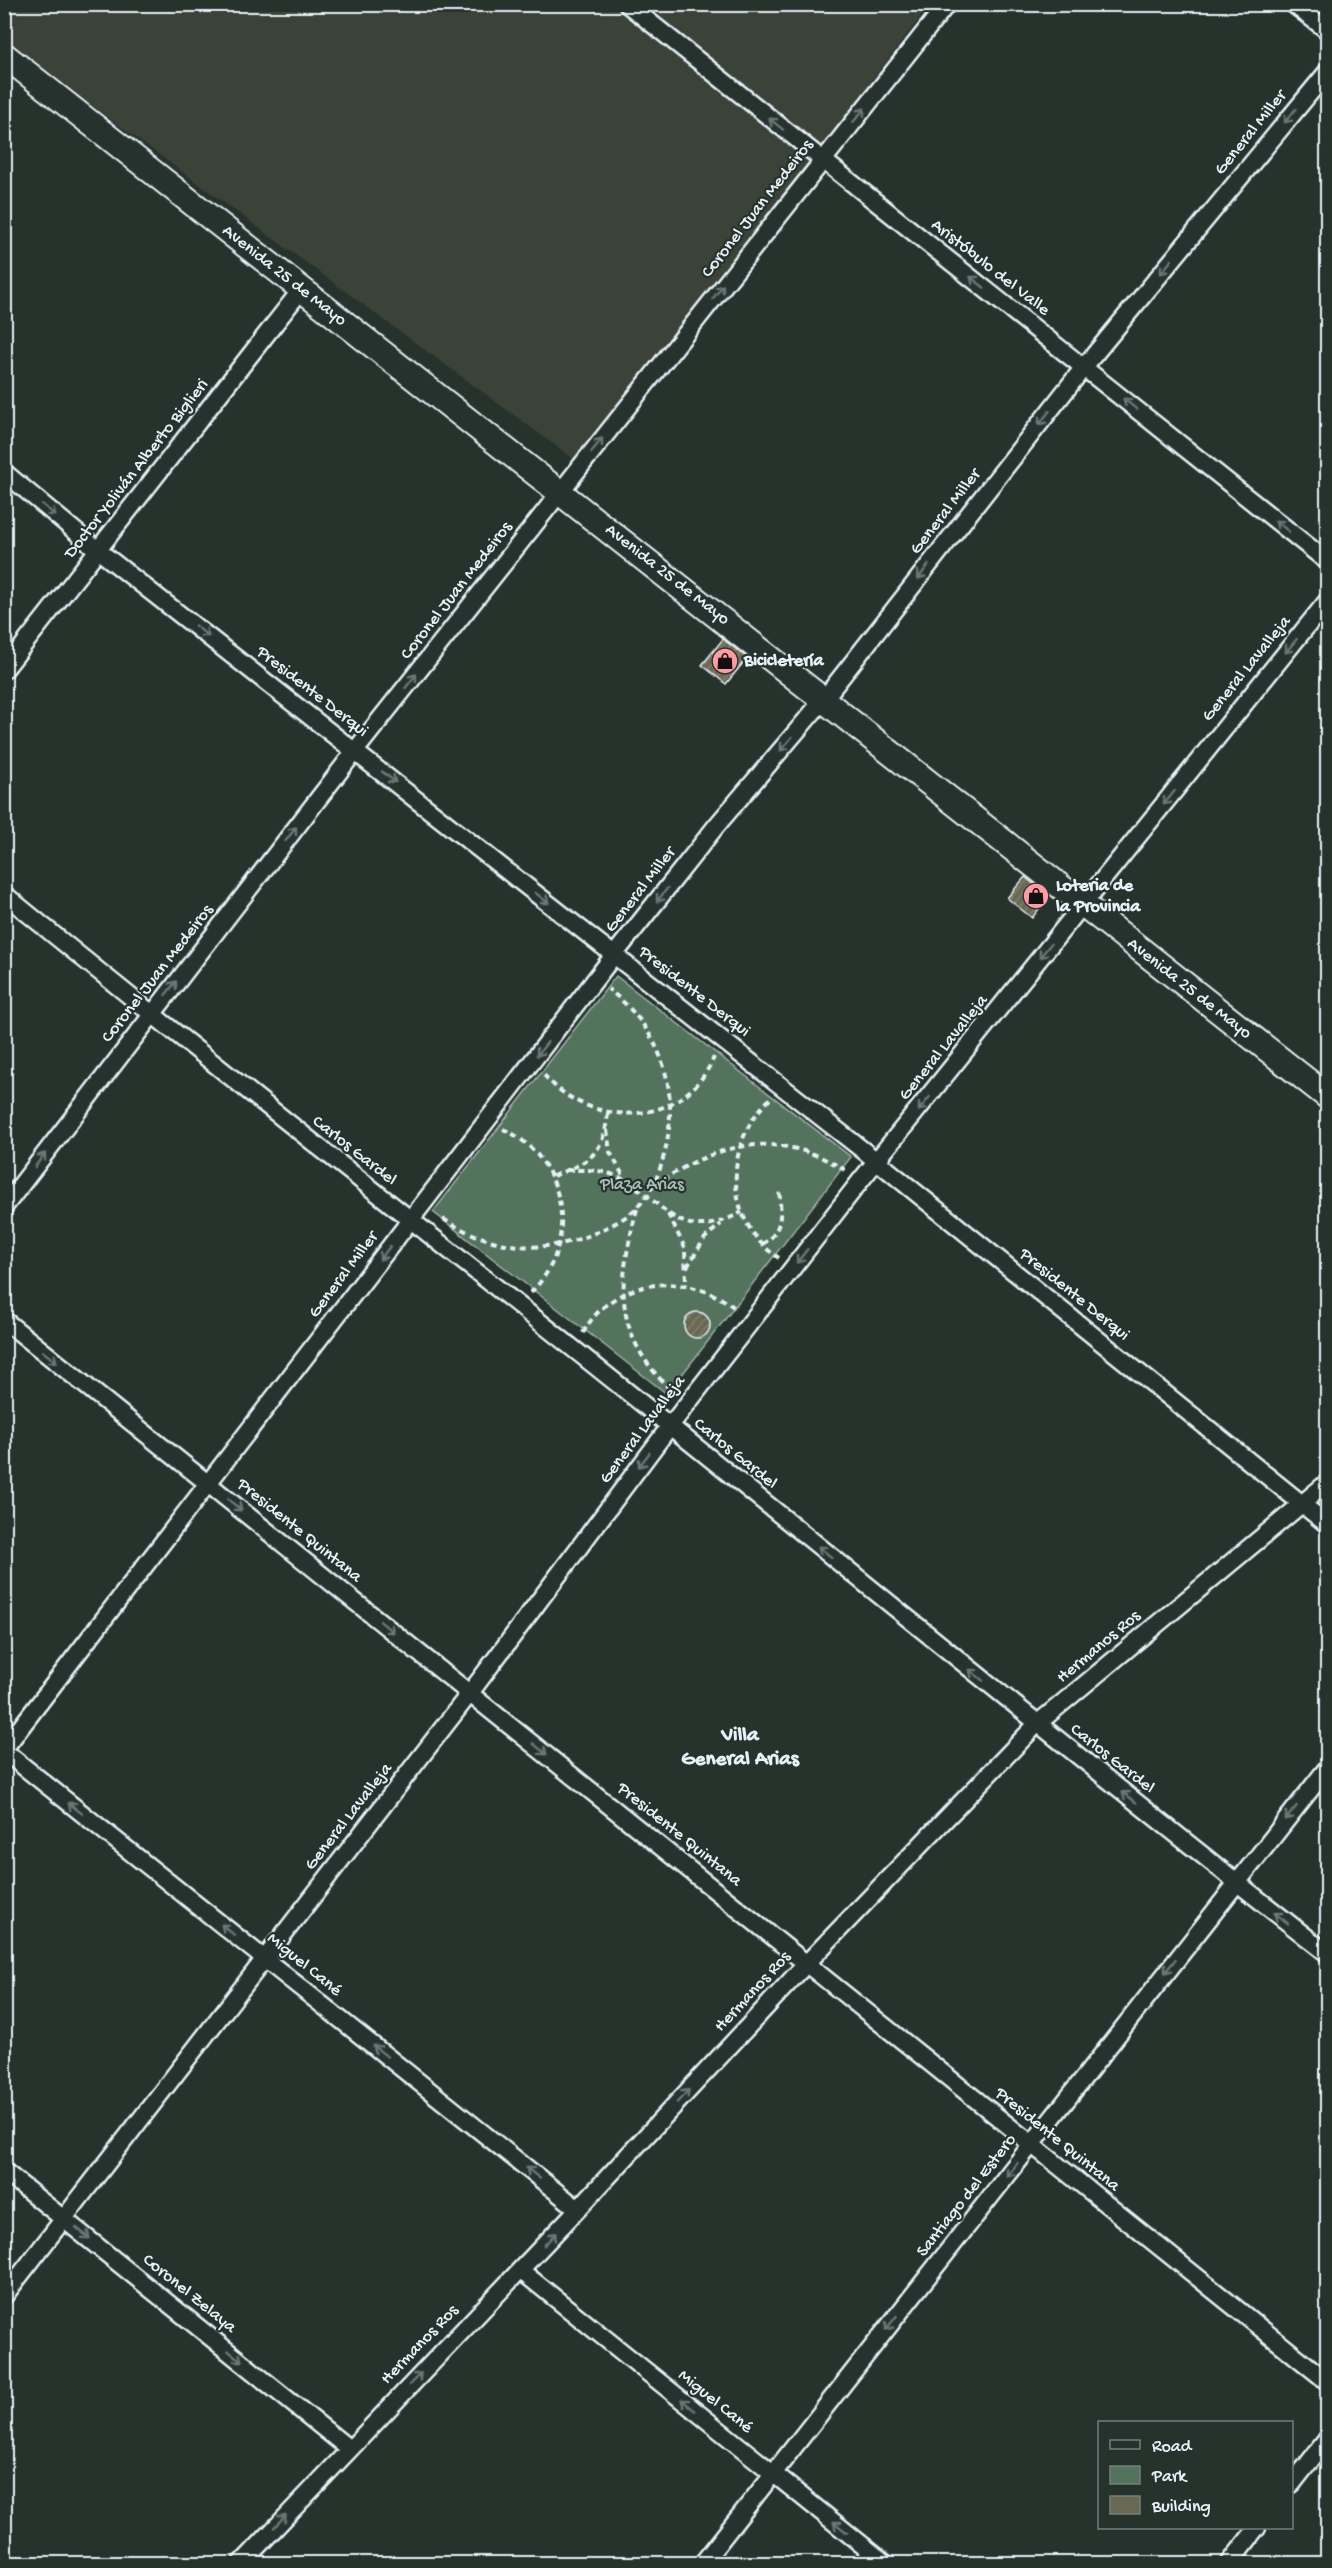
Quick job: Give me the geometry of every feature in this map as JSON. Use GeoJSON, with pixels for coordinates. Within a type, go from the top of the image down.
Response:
{"type":"FeatureCollection","features":[{"type":"Feature","properties":{"kind":"main road","name":"Avenida 25 de Mayo"},"geometry":{"type":"LineString","coordinates":[[4,55],[301,290],[561,491],[1082,906],[1328,1098]]}},
{"type":"Feature","properties":{"kind":"street","name":"Aristóbulo del Valle"},"geometry":{"type":"LineString","coordinates":[[627,4],[1328,562]]}},
{"type":"Feature","properties":{"kind":"street","name":"Coronel Juan Medeiros"},"geometry":{"type":"LineString","coordinates":[[4,1207],[355,751],[947,4]]}},
{"type":"Feature","properties":{"kind":"street"},"geometry":{"type":"LineString","coordinates":[[1293,4],[1328,31]]}},
{"type":"Feature","properties":{"kind":"street","name":"General Miller"},"geometry":{"type":"LineString","coordinates":[[4,1750],[614,955],[717,825],[824,699],[1084,367],[1328,71]]}},
{"type":"Feature","properties":{"kind":"street","name":"Doctor Yoliván Alberto Biglieri"},"geometry":{"type":"LineString","coordinates":[[4,670],[301,290]]}},
{"type":"Feature","properties":{"kind":"street","name":"Presidente Derqui"},"geometry":{"type":"LineString","coordinates":[[4,472],[99,551],[784,1087],[1328,1525]]}},
{"type":"Feature","properties":{"kind":"street","name":"General Lavalleja"},"geometry":{"type":"LineString","coordinates":[[4,2296],[470,1693],[670,1426],[861,1180],[878,1162],[1328,600]]}},
{"type":"Feature","properties":{"kind":"street","name":"Carlos Gardel"},"geometry":{"type":"LineString","coordinates":[[4,894],[151,1015],[670,1426],[1037,1724],[1328,1954]]}},
{"type":"Feature","properties":{"kind":"street","name":"Presidente Quintana"},"geometry":{"type":"LineString","coordinates":[[4,1320],[1328,2382]]}},
{"type":"Feature","properties":{"kind":"street","name":"Hermanos Ros"},"geometry":{"type":"LineString","coordinates":[[241,2564],[348,2448],[578,2209],[807,1963],[1037,1724],[1328,1482]]}},
{"type":"Feature","properties":{"kind":"street","name":"Miguel Cané"},"geometry":{"type":"LineString","coordinates":[[4,1750],[578,2209]]}},
{"type":"Feature","properties":{"kind":"street","name":"Santiago del Estero"},"geometry":{"type":"LineString","coordinates":[[702,2564],[1032,2145],[1235,1882],[1328,1767]]}},
{"type":"Feature","properties":{"kind":"street","name":"Coronel Zelaya"},"geometry":{"type":"LineString","coordinates":[[4,2171],[348,2448]]}},
{"type":"Feature","properties":{"kind":"street","name":"Miguel Cané"},"geometry":{"type":"LineString","coordinates":[[520,2270],[886,2564]]}},
{"type":"Feature","properties":{"kind":"street"},"geometry":{"type":"LineString","coordinates":[[1293,2483],[1328,2438]]}},
{"type":"Feature","properties":{"kind":"street"},"geometry":{"type":"LineString","coordinates":[[1229,2564],[1256,2529]]}},
{"type":"Feature","properties":{"kind":"path"},"geometry":{"type":"LineString","coordinates":[[595,980],[616,995],[648,1030],[667,1074],[671,1103],[667,1144],[654,1186]]}},
{"type":"Feature","properties":{"kind":"path"},"geometry":{"type":"LineString","coordinates":[[534,1059],[544,1076],[576,1102],[608,1113],[644,1112],[671,1103],[703,1077],[711,1065],[720,1038]]}},
{"type":"Feature","properties":{"kind":"path"},"geometry":{"type":"LineString","coordinates":[[784,1087],[760,1108],[745,1131],[739,1147],[735,1186],[742,1212],[762,1244],[775,1256],[794,1267]]}},
{"type":"Feature","properties":{"kind":"path"},"geometry":{"type":"LineString","coordinates":[[553,1176],[590,1160],[600,1149],[608,1113]]}},
{"type":"Feature","properties":{"kind":"path"},"geometry":{"type":"LineString","coordinates":[[485,1123],[513,1133],[525,1142],[553,1176],[562,1214],[559,1245],[550,1269],[533,1291],[515,1303]]}},
{"type":"Feature","properties":{"kind":"path"},"geometry":{"type":"LineString","coordinates":[[606,1126],[610,1152],[627,1183]]}},
{"type":"Feature","properties":{"kind":"path"},"geometry":{"type":"LineString","coordinates":[[422,1206],[456,1227],[500,1245],[523,1248],[559,1245],[614,1224],[637,1207],[654,1186],[699,1159],[739,1147],[769,1144],[792,1147],[836,1165],[861,1180]]}},
{"type":"Feature","properties":{"kind":"path"},"geometry":{"type":"LineString","coordinates":[[567,1170],[609,1173],[687,1225],[702,1227],[724,1222]]}},
{"type":"Feature","properties":{"kind":"path"},"geometry":{"type":"LineString","coordinates":[[762,1244],[774,1237],[780,1222],[779,1189]]}},
{"type":"Feature","properties":{"kind":"path"},"geometry":{"type":"LineString","coordinates":[[637,1207],[622,1273],[622,1296],[626,1320],[646,1363],[687,1404]]}},
{"type":"Feature","properties":{"kind":"path"},"geometry":{"type":"LineString","coordinates":[[666,1210],[686,1248],[686,1285]]}},
{"type":"Feature","properties":{"kind":"path"},"geometry":{"type":"LineString","coordinates":[[687,1268],[705,1238],[724,1222],[742,1212]]}},
{"type":"Feature","properties":{"kind":"path"},"geometry":{"type":"LineString","coordinates":[[574,1350],[587,1325],[596,1314],[622,1296],[645,1286],[686,1285],[725,1300],[749,1324]]}},
{"type":"Feature","properties":{"kind":"shaded area"},"geometry":{"type":"Polygon","coordinates":[[[13,4],[930,5],[578,462],[5,42],[5,8],[13,4]]]}},
{"type":"Feature","properties":{"kind":"green space","name":"Plaza Arias"},"geometry":{"type":"Polygon","coordinates":[[[616,976],[851,1157],[667,1394],[433,1212],[616,976]]]}},
{"type":"Feature","properties":{"kind":"building","name":"Bicicletería"},"geometry":{"type":"Polygon","coordinates":[[[723,639],[747,658],[726,684],[702,665],[723,639]]]}},
{"type":"Feature","properties":{"kind":"building"},"geometry":{"type":"Polygon","coordinates":[[[1025,877],[1045,893],[1045,901],[1032,918],[1007,898],[1025,877]]]}},
{"type":"Feature","properties":{"kind":"building"},"geometry":{"type":"Polygon","coordinates":[[[697,1312],[706,1316],[710,1325],[706,1334],[697,1338],[688,1334],[684,1325],[688,1316],[697,1312]]]}},
{"type":"Feature","properties":{"kind":"place","name":"Bicicletería"},"geometry":{"type":"Point","coordinates":[725,661]}},
{"type":"Feature","properties":{"kind":"place","name":"Loteria de la Provincia"},"geometry":{"type":"Point","coordinates":[1036,896]}},
{"type":"Feature","properties":{"kind":"district","name":"Villa General Arias"},"geometry":{"type":"Point","coordinates":[740,1748]}}]}
